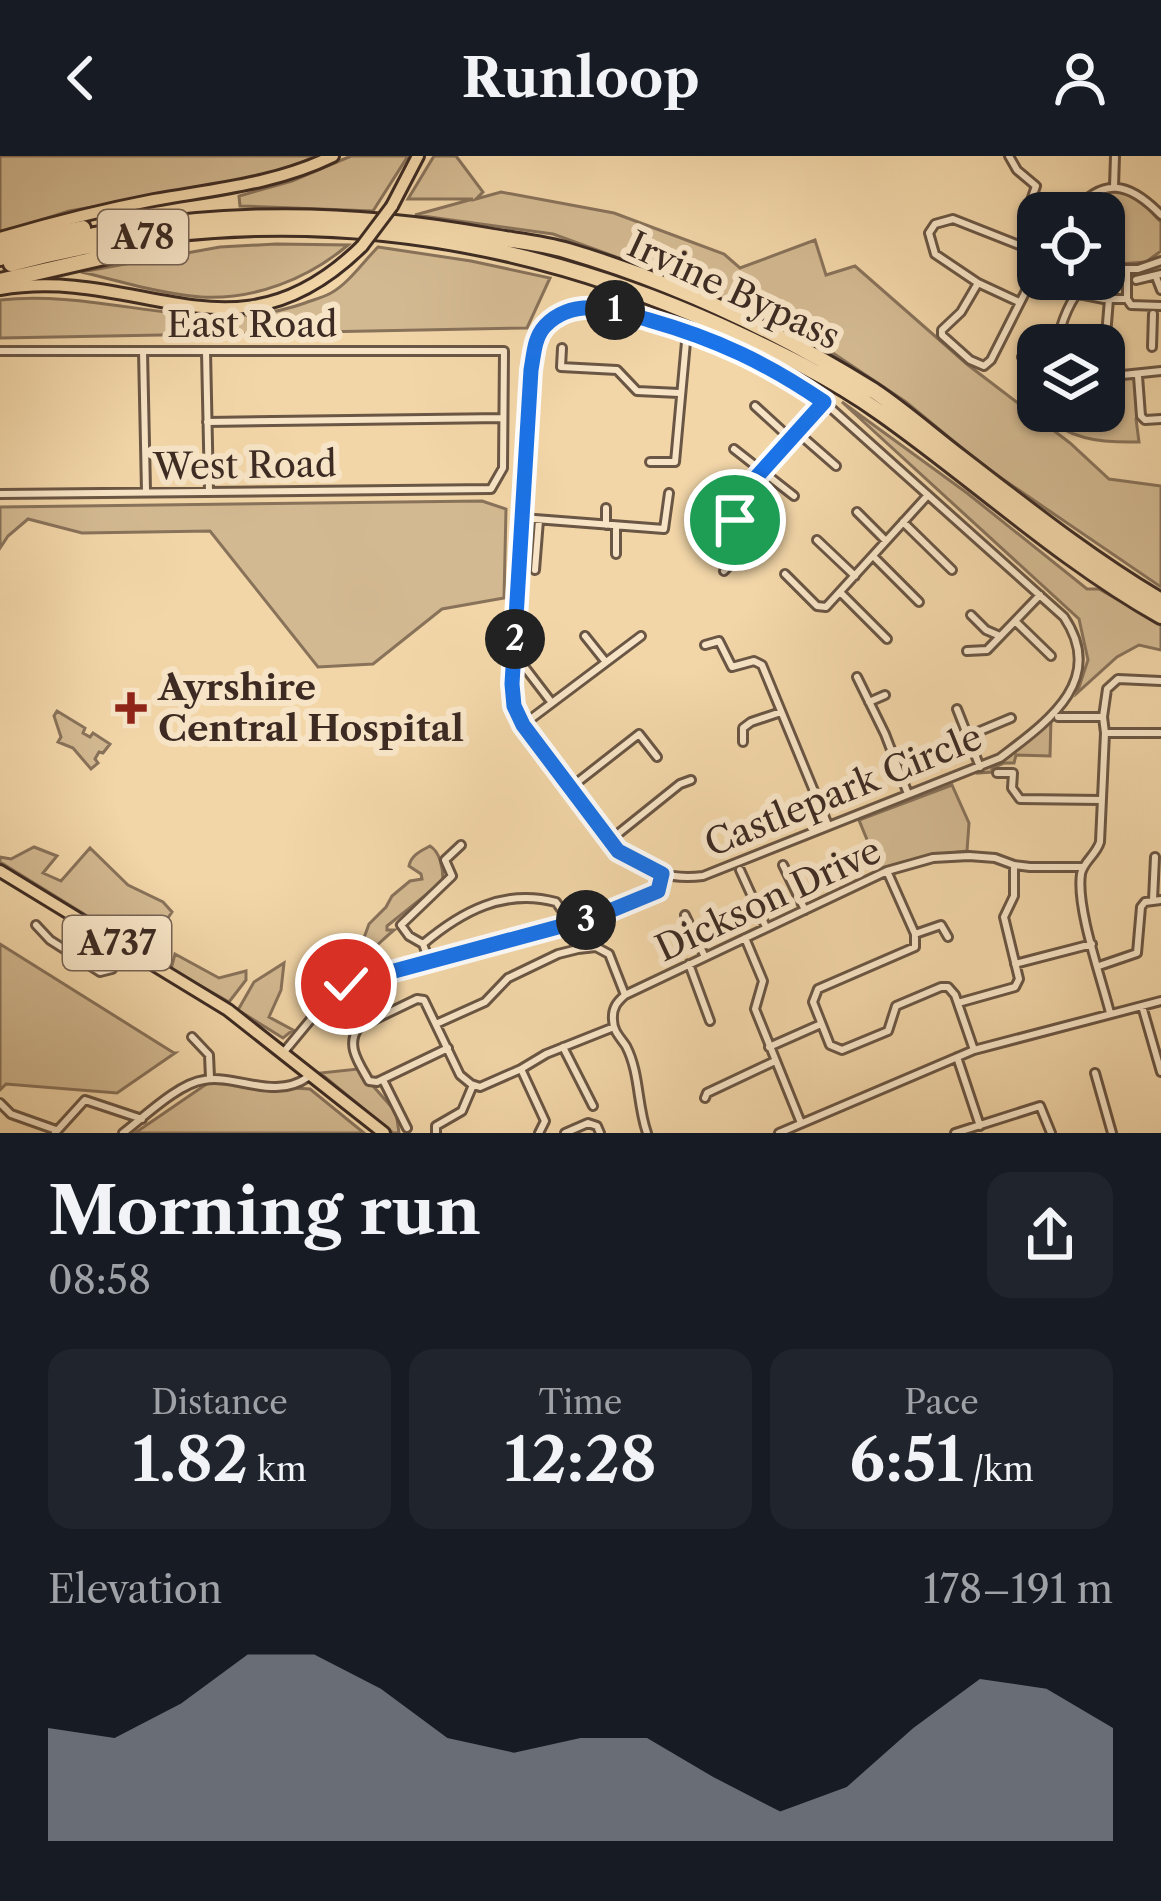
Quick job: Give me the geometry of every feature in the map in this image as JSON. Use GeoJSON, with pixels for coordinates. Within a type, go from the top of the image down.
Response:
{"type":"FeatureCollection","features":[{"type":"Feature","properties":{"kind":"highway"},"geometry":{"type":"LineString","coordinates":[[0,241],[166,217],[213,218]]}},
{"type":"Feature","properties":{"kind":"highway","name":"Irvine Bypass"},"geometry":{"type":"LineString","coordinates":[[0,258],[124,229],[213,218],[397,221],[564,250],[674,287],[783,338],[878,394],[1052,528],[1161,601]]}},
{"type":"Feature","properties":{"kind":"highway"},"geometry":{"type":"LineString","coordinates":[[0,285],[156,244],[289,227]]}},
{"type":"Feature","properties":{"kind":"highway","name":"Irvine Bypass"},"geometry":{"type":"LineString","coordinates":[[0,267],[138,237],[289,227],[462,243],[570,269],[679,307],[783,354],[879,411],[1051,545],[1161,616]]}},
{"type":"Feature","properties":{"kind":"main road"},"geometry":{"type":"LineString","coordinates":[[0,285],[82,287],[200,309],[272,302],[304,291],[336,271],[362,246],[392,206],[418,156]]}},
{"type":"Feature","properties":{"kind":"main road"},"geometry":{"type":"LineString","coordinates":[[0,241],[60,220],[249,185],[330,158]]}},
{"type":"Feature","properties":{"kind":"main road","name":"A737"},"geometry":{"type":"LineString","coordinates":[[0,871],[228,1010],[384,1133]]}},
{"type":"Feature","properties":{"kind":"street"},"geometry":{"type":"LineString","coordinates":[[1009,156],[1036,186],[1034,192]]}},
{"type":"Feature","properties":{"kind":"street"},"geometry":{"type":"LineString","coordinates":[[1114,187],[1115,156]]}},
{"type":"Feature","properties":{"kind":"street"},"geometry":{"type":"LineString","coordinates":[[1095,192],[1114,187],[1144,200],[1161,215]]}},
{"type":"Feature","properties":{"kind":"street"},"geometry":{"type":"LineString","coordinates":[[978,283],[942,335],[984,366],[992,360],[1019,302],[978,283],[935,254],[929,233],[935,224],[953,219],[1017,239]]}},
{"type":"Feature","properties":{"kind":"street"},"geometry":{"type":"LineString","coordinates":[[1161,261],[1127,270],[1131,305],[1161,306]]}},
{"type":"Feature","properties":{"kind":"street"},"geometry":{"type":"LineString","coordinates":[[1136,280],[1158,276],[1161,290]]}},
{"type":"Feature","properties":{"kind":"street","name":"Castlepark Circle"},"geometry":{"type":"LineString","coordinates":[[605,307],[746,354],[824,402],[1064,617],[1080,650],[1078,673],[1068,698],[1000,758],[703,876],[662,874],[636,863],[609,841],[514,706],[536,338],[547,323],[582,308],[605,307]]}},
{"type":"Feature","properties":{"kind":"street"},"geometry":{"type":"LineString","coordinates":[[1152,347],[1154,314]]}},
{"type":"Feature","properties":{"kind":"street"},"geometry":{"type":"LineString","coordinates":[[650,462],[675,462],[687,331]]}},
{"type":"Feature","properties":{"kind":"street"},"geometry":{"type":"LineString","coordinates":[[562,349],[561,367],[617,370],[637,391],[680,393]]}},
{"type":"Feature","properties":{"kind":"street","name":"East Road"},"geometry":{"type":"LineString","coordinates":[[0,351],[504,351],[503,418]]}},
{"type":"Feature","properties":{"kind":"street"},"geometry":{"type":"LineString","coordinates":[[143,351],[146,493]]}},
{"type":"Feature","properties":{"kind":"street"},"geometry":{"type":"LineString","coordinates":[[206,351],[209,492]]}},
{"type":"Feature","properties":{"kind":"street"},"geometry":{"type":"LineString","coordinates":[[1125,375],[1161,371]]}},
{"type":"Feature","properties":{"kind":"street"},"geometry":{"type":"LineString","coordinates":[[1143,374],[1141,416],[1161,418]]}},
{"type":"Feature","properties":{"kind":"street"},"geometry":{"type":"LineString","coordinates":[[724,571],[755,538],[726,511],[824,402]]}},
{"type":"Feature","properties":{"kind":"street"},"geometry":{"type":"LineString","coordinates":[[755,406],[836,466]]}},
{"type":"Feature","properties":{"kind":"street"},"geometry":{"type":"LineString","coordinates":[[207,422],[503,418]]}},
{"type":"Feature","properties":{"kind":"street","name":"West Road"},"geometry":{"type":"LineString","coordinates":[[0,494],[490,489],[503,468],[503,418]]}},
{"type":"Feature","properties":{"kind":"street"},"geometry":{"type":"LineString","coordinates":[[734,449],[794,496]]}},
{"type":"Feature","properties":{"kind":"street"},"geometry":{"type":"LineString","coordinates":[[522,518],[664,529],[668,493]]}},
{"type":"Feature","properties":{"kind":"street"},"geometry":{"type":"LineString","coordinates":[[785,574],[817,606],[826,607],[929,494]]}},
{"type":"Feature","properties":{"kind":"street"},"geometry":{"type":"LineString","coordinates":[[606,508],[606,525]]}},
{"type":"Feature","properties":{"kind":"street"},"geometry":{"type":"LineString","coordinates":[[857,512],[886,541]]}},
{"type":"Feature","properties":{"kind":"street"},"geometry":{"type":"LineString","coordinates":[[536,569],[539,520]]}},
{"type":"Feature","properties":{"kind":"street"},"geometry":{"type":"LineString","coordinates":[[903,522],[952,570]]}},
{"type":"Feature","properties":{"kind":"street"},"geometry":{"type":"LineString","coordinates":[[616,526],[616,554]]}},
{"type":"Feature","properties":{"kind":"street"},"geometry":{"type":"LineString","coordinates":[[817,540],[855,576]]}},
{"type":"Feature","properties":{"kind":"street"},"geometry":{"type":"LineString","coordinates":[[872,556],[919,602]]}},
{"type":"Feature","properties":{"kind":"street"},"geometry":{"type":"LineString","coordinates":[[840,592],[887,639]]}},
{"type":"Feature","properties":{"kind":"street"},"geometry":{"type":"LineString","coordinates":[[967,650],[987,650],[1040,596]]}},
{"type":"Feature","properties":{"kind":"street"},"geometry":{"type":"LineString","coordinates":[[971,615],[1000,637]]}},
{"type":"Feature","properties":{"kind":"street"},"geometry":{"type":"LineString","coordinates":[[1016,622],[1051,656]]}},
{"type":"Feature","properties":{"kind":"street"},"geometry":{"type":"LineString","coordinates":[[585,636],[605,662]]}},
{"type":"Feature","properties":{"kind":"street"},"geometry":{"type":"LineString","coordinates":[[523,725],[641,636]]}},
{"type":"Feature","properties":{"kind":"street"},"geometry":{"type":"LineString","coordinates":[[705,645],[719,641],[732,667],[754,661],[762,665],[828,825]]}},
{"type":"Feature","properties":{"kind":"street"},"geometry":{"type":"LineString","coordinates":[[526,669],[552,703]]}},
{"type":"Feature","properties":{"kind":"street"},"geometry":{"type":"LineString","coordinates":[[857,677],[908,794]]}},
{"type":"Feature","properties":{"kind":"street"},"geometry":{"type":"LineString","coordinates":[[1110,1014],[1083,905],[1083,867],[1100,842],[1107,688],[1118,680],[1161,681]]}},
{"type":"Feature","properties":{"kind":"street"},"geometry":{"type":"LineString","coordinates":[[869,702],[885,695]]}},
{"type":"Feature","properties":{"kind":"street"},"geometry":{"type":"LineString","coordinates":[[957,709],[980,766]]}},
{"type":"Feature","properties":{"kind":"street"},"geometry":{"type":"LineString","coordinates":[[743,742],[742,728],[781,712]]}},
{"type":"Feature","properties":{"kind":"street"},"geometry":{"type":"LineString","coordinates":[[1058,716],[1103,717]]}},
{"type":"Feature","properties":{"kind":"street"},"geometry":{"type":"LineString","coordinates":[[968,736],[1011,718]]}},
{"type":"Feature","properties":{"kind":"street"},"geometry":{"type":"LineString","coordinates":[[1105,733],[1161,733]]}},
{"type":"Feature","properties":{"kind":"street"},"geometry":{"type":"LineString","coordinates":[[570,788],[639,734],[657,757]]}},
{"type":"Feature","properties":{"kind":"street"},"geometry":{"type":"LineString","coordinates":[[671,771],[680,784]]}},
{"type":"Feature","properties":{"kind":"street"},"geometry":{"type":"LineString","coordinates":[[997,773],[1013,772],[1012,788],[1020,799],[1101,800]]}},
{"type":"Feature","properties":{"kind":"street"},"geometry":{"type":"LineString","coordinates":[[609,841],[691,780]]}},
{"type":"Feature","properties":{"kind":"street"},"geometry":{"type":"LineString","coordinates":[[429,961],[423,944],[401,925],[452,876],[446,860],[460,845]]}},
{"type":"Feature","properties":{"kind":"street","name":"Dickson Drive"},"geometry":{"type":"LineString","coordinates":[[614,1027],[611,1014],[625,994],[886,871],[933,858],[969,856],[1014,865],[1083,867]]}},
{"type":"Feature","properties":{"kind":"street"},"geometry":{"type":"LineString","coordinates":[[1098,967],[1137,953],[1141,907],[1157,900],[1154,857]]}},
{"type":"Feature","properties":{"kind":"street"},"geometry":{"type":"LineString","coordinates":[[958,1003],[1015,988],[1019,979],[1004,917],[1014,896],[1014,865]]}},
{"type":"Feature","properties":{"kind":"street"},"geometry":{"type":"LineString","coordinates":[[783,866],[805,910]]}},
{"type":"Feature","properties":{"kind":"street"},"geometry":{"type":"LineString","coordinates":[[740,870],[767,928]]}},
{"type":"Feature","properties":{"kind":"street"},"geometry":{"type":"LineString","coordinates":[[886,871],[915,934],[915,947],[818,989],[813,1002],[830,1045],[842,1050],[888,1031],[896,1006],[941,987],[952,990],[974,1050]]}},
{"type":"Feature","properties":{"kind":"street"},"geometry":{"type":"LineString","coordinates":[[283,1053],[346,984],[595,917],[658,891],[662,874]]}},
{"type":"Feature","properties":{"kind":"street"},"geometry":{"type":"LineString","coordinates":[[423,944],[451,921],[483,904],[542,898],[561,909]]}},
{"type":"Feature","properties":{"kind":"street"},"geometry":{"type":"LineString","coordinates":[[685,915],[705,957]]}},
{"type":"Feature","properties":{"kind":"street"},"geometry":{"type":"LineString","coordinates":[[36,925],[50,940],[100,972],[112,968],[125,948]]}},
{"type":"Feature","properties":{"kind":"street"},"geometry":{"type":"LineString","coordinates":[[915,934],[941,925],[947,937]]}},
{"type":"Feature","properties":{"kind":"street"},"geometry":{"type":"LineString","coordinates":[[745,938],[763,981],[755,1010],[801,1124]]}},
{"type":"Feature","properties":{"kind":"street"},"geometry":{"type":"LineString","coordinates":[[1015,964],[1092,944]]}},
{"type":"Feature","properties":{"kind":"street"},"geometry":{"type":"LineString","coordinates":[[436,1024],[484,1001],[508,978],[558,954],[596,947],[609,954],[625,994]]}},
{"type":"Feature","properties":{"kind":"street"},"geometry":{"type":"LineString","coordinates":[[689,964],[710,1021]]}},
{"type":"Feature","properties":{"kind":"street"},"geometry":{"type":"LineString","coordinates":[[448,1048],[383,1080],[369,1081],[351,1044],[359,1027],[424,1000],[448,1048],[460,1075],[481,1087],[614,1027],[633,1066],[646,1133]]}},
{"type":"Feature","properties":{"kind":"street"},"geometry":{"type":"LineString","coordinates":[[779,1133],[974,1050],[1161,1001]]}},
{"type":"Feature","properties":{"kind":"street"},"geometry":{"type":"LineString","coordinates":[[1142,1006],[1161,1072]]}},
{"type":"Feature","properties":{"kind":"street"},"geometry":{"type":"LineString","coordinates":[[769,1047],[821,1024]]}},
{"type":"Feature","properties":{"kind":"street"},"geometry":{"type":"LineString","coordinates":[[192,1037],[209,1055],[210,1078]]}},
{"type":"Feature","properties":{"kind":"street"},"geometry":{"type":"LineString","coordinates":[[563,1047],[593,1106]]}},
{"type":"Feature","properties":{"kind":"street"},"geometry":{"type":"LineString","coordinates":[[957,1057],[980,1126]]}},
{"type":"Feature","properties":{"kind":"street"},"geometry":{"type":"LineString","coordinates":[[705,1098],[776,1061]]}},
{"type":"Feature","properties":{"kind":"street"},"geometry":{"type":"LineString","coordinates":[[521,1069],[545,1121],[539,1133]]}},
{"type":"Feature","properties":{"kind":"street"},"geometry":{"type":"LineString","coordinates":[[1095,1073],[1112,1133]]}},
{"type":"Feature","properties":{"kind":"street"},"geometry":{"type":"LineString","coordinates":[[123,1133],[185,1087],[210,1078],[282,1087],[299,1084],[311,1075]]}},
{"type":"Feature","properties":{"kind":"street"},"geometry":{"type":"LineString","coordinates":[[383,1080],[407,1128]]}},
{"type":"Feature","properties":{"kind":"street"},"geometry":{"type":"LineString","coordinates":[[436,1133],[440,1122],[462,1111],[473,1085]]}},
{"type":"Feature","properties":{"kind":"street"},"geometry":{"type":"LineString","coordinates":[[0,1102],[10,1114],[55,1132],[86,1100],[142,1119]]}},
{"type":"Feature","properties":{"kind":"street"},"geometry":{"type":"LineString","coordinates":[[955,1133],[1040,1106],[1051,1133]]}},
{"type":"Feature","properties":{"kind":"street"},"geometry":{"type":"LineString","coordinates":[[565,1133],[588,1123],[600,1133]]}},
{"type":"Feature","properties":{"kind":"shaded area"},"geometry":{"type":"Polygon","coordinates":[[[0,156],[319,156],[249,181],[69,211],[0,233],[0,156]]]}},
{"type":"Feature","properties":{"kind":"shaded area"},"geometry":{"type":"Polygon","coordinates":[[[351,156],[408,156],[373,211],[240,206],[239,196],[292,181],[351,156]]]}},
{"type":"Feature","properties":{"kind":"shaded area"},"geometry":{"type":"Polygon","coordinates":[[[434,156],[456,156],[483,192],[476,199],[501,192],[614,213],[724,254],[740,268],[815,240],[826,275],[855,266],[1017,402],[1017,432],[1056,432],[1109,479],[1161,486],[1161,587],[985,467],[906,402],[791,325],[794,313],[773,298],[783,310],[772,320],[553,234],[415,215],[473,199],[408,199],[434,156]]]}},
{"type":"Feature","properties":{"kind":"shaded area"},"geometry":{"type":"Polygon","coordinates":[[[1125,193],[1140,200],[1161,222],[1161,251],[1146,262],[1125,264],[1125,193]]]}},
{"type":"Feature","properties":{"kind":"shaded area"},"geometry":{"type":"Polygon","coordinates":[[[348,245],[316,268],[241,295],[171,293],[81,272],[220,247],[348,245]]]}},
{"type":"Feature","properties":{"kind":"shaded area"},"geometry":{"type":"Polygon","coordinates":[[[378,247],[550,278],[527,328],[0,338],[0,300],[77,300],[191,315],[267,313],[331,293],[378,247]]]}},
{"type":"Feature","properties":{"kind":"shaded area"},"geometry":{"type":"Polygon","coordinates":[[[1125,378],[1136,379],[1139,442],[1085,438],[1071,432],[1125,432],[1125,378]]]}},
{"type":"Feature","properties":{"kind":"shaded area"},"geometry":{"type":"Polygon","coordinates":[[[842,402],[1087,589],[1099,589],[1161,624],[1161,650],[1139,645],[1117,657],[1077,693],[1088,660],[1079,619],[842,402]]]}},
{"type":"Feature","properties":{"kind":"shaded area"},"geometry":{"type":"Polygon","coordinates":[[[482,501],[506,509],[504,598],[442,609],[373,664],[318,667],[210,531],[82,533],[28,519],[0,548],[0,507],[482,501]]]}},
{"type":"Feature","properties":{"kind":"shaded area"},"geometry":{"type":"Polygon","coordinates":[[[57,711],[85,728],[83,733],[90,737],[93,733],[110,744],[99,752],[98,763],[91,769],[73,748],[58,742],[57,711]]]}},
{"type":"Feature","properties":{"kind":"shaded area"},"geometry":{"type":"Polygon","coordinates":[[[1051,719],[1050,756],[1016,755],[1014,763],[978,773],[1018,748],[1051,719]]]}},
{"type":"Feature","properties":{"kind":"shaded area"},"geometry":{"type":"Polygon","coordinates":[[[952,785],[969,823],[967,851],[879,869],[859,820],[952,785]]]}},
{"type":"Feature","properties":{"kind":"shaded area"},"geometry":{"type":"Polygon","coordinates":[[[430,846],[440,861],[443,880],[387,926],[394,930],[340,973],[317,975],[306,968],[361,946],[369,924],[392,896],[410,881],[422,879],[409,866],[414,856],[430,846]]]}},
{"type":"Feature","properties":{"kind":"shaded area"},"geometry":{"type":"Polygon","coordinates":[[[34,847],[57,856],[43,873],[61,881],[90,848],[128,885],[163,902],[172,912],[157,934],[168,948],[152,956],[0,862],[0,857],[11,859],[34,847]]]}},
{"type":"Feature","properties":{"kind":"shaded area"},"geometry":{"type":"Polygon","coordinates":[[[0,944],[175,1053],[117,1093],[6,1084],[0,1090],[0,944]]]}},
{"type":"Feature","properties":{"kind":"shaded area"},"geometry":{"type":"Polygon","coordinates":[[[175,954],[219,978],[246,971],[246,980],[229,1002],[171,969],[175,954]]]}},
{"type":"Feature","properties":{"kind":"shaded area"},"geometry":{"type":"Polygon","coordinates":[[[284,963],[281,990],[269,1017],[293,1030],[283,1038],[238,1010],[254,982],[284,963]]]}},
{"type":"Feature","properties":{"kind":"shaded area"},"geometry":{"type":"Polygon","coordinates":[[[358,1069],[396,1112],[399,1133],[393,1133],[320,1073],[358,1069]]]}},
{"type":"Feature","properties":{"kind":"shaded area"},"geometry":{"type":"Polygon","coordinates":[[[208,1083],[310,1089],[364,1133],[135,1133],[208,1083]]]}},
{"type":"Feature","properties":{"kind":"place","name":"Ayrshire Central Hospital"},"geometry":{"type":"Point","coordinates":[131,708]}},
{"type":"Feature","properties":{"kind":"route"},"geometry":{"type":"LineString","coordinates":[[346,984],[595,917],[658,891],[662,874],[636,863],[609,841],[514,706],[531,370],[536,338],[547,323],[582,308],[605,307],[734,348],[824,402],[726,511],[735,520]]}}]}
